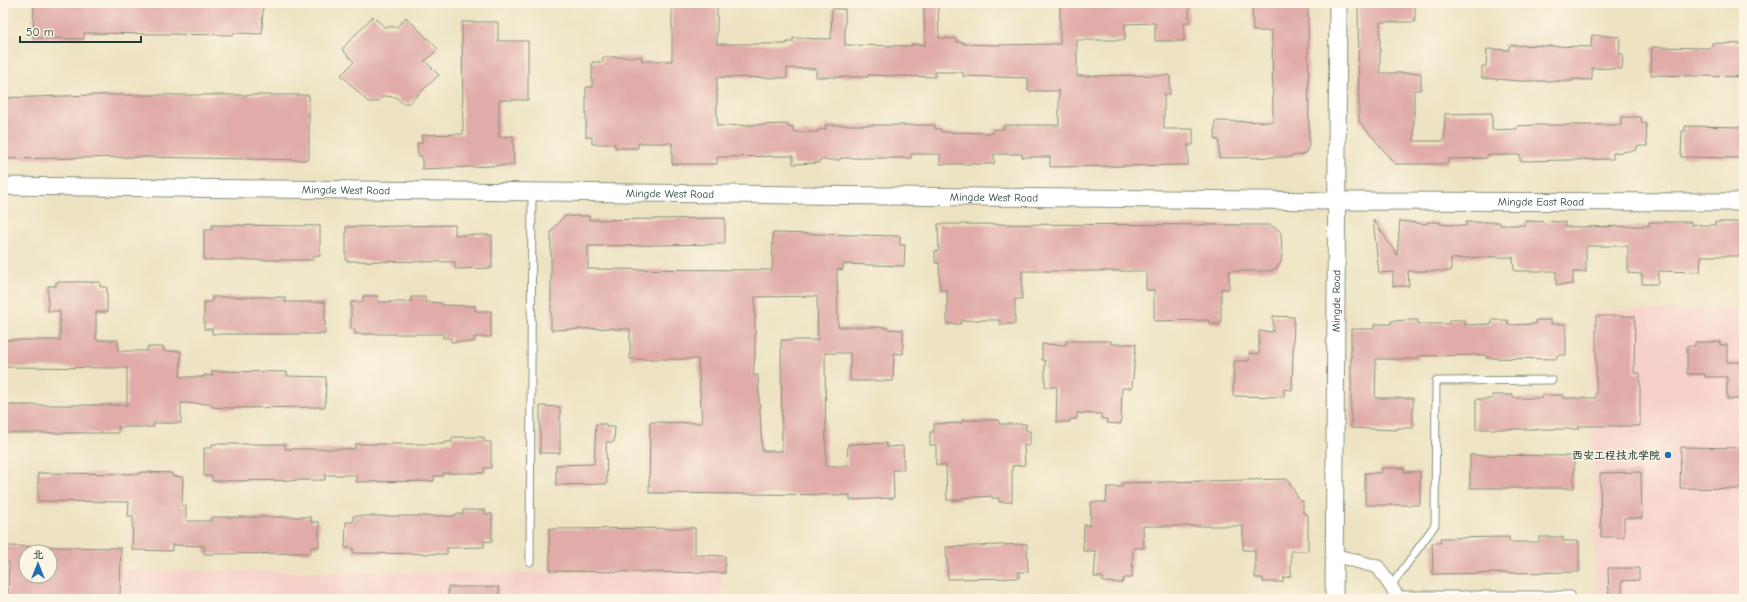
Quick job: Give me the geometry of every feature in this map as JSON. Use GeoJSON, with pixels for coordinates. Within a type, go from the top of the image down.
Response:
{"type":"FeatureCollection","features":[{"type":"Feature","properties":{"kind":"street","name":"Mingde Road"},"geometry":{"type":"LineString","coordinates":[[1334,599],[1338,200],[1338,3]]}},
{"type":"Feature","properties":{"kind":"street","name":"Mingde West Road"},"geometry":{"type":"LineString","coordinates":[[3,186],[1338,200]]}},
{"type":"Feature","properties":{"kind":"street","name":"Mingde East Road"},"geometry":{"type":"LineString","coordinates":[[1338,200],[1744,202]]}},
{"type":"Feature","properties":{"kind":"street"},"geometry":{"type":"LineString","coordinates":[[1334,555],[1378,567],[1396,593]]}},
{"type":"Feature","properties":{"kind":"lane"},"geometry":{"type":"LineString","coordinates":[[530,562],[532,191]]}},
{"type":"Feature","properties":{"kind":"lane"},"geometry":{"type":"LineString","coordinates":[[1552,380],[1436,381],[1435,525],[1396,593],[1571,595]]}},
{"type":"Feature","properties":{"kind":"shaded area","name":"西安工程技术学院"},"geometry":{"type":"Polygon","coordinates":[[[1744,309],[1744,599],[1595,599],[1590,311],[1744,309]]]}},
{"type":"Feature","properties":{"kind":"shaded area"},"geometry":{"type":"Polygon","coordinates":[[[3,570],[18,570],[18,584],[58,584],[58,570],[721,574],[721,599],[3,599],[3,570]]]}},
{"type":"Feature","properties":{"kind":"building"},"geometry":{"type":"Polygon","coordinates":[[[34,3],[263,4],[262,34],[84,33],[84,39],[33,38],[34,3]]]}},
{"type":"Feature","properties":{"kind":"building"},"geometry":{"type":"Polygon","coordinates":[[[924,3],[938,3],[939,38],[957,39],[957,42],[964,42],[963,44],[994,45],[1060,44],[1060,3],[1078,3],[1078,5],[1189,5],[1189,23],[1184,23],[1184,41],[1155,41],[1155,23],[1125,24],[1125,40],[1077,40],[1077,76],[1170,75],[1170,94],[1164,94],[1164,129],[1193,129],[1193,145],[1188,145],[1188,165],[1050,167],[1050,157],[1022,157],[1022,154],[994,154],[994,164],[940,164],[940,154],[911,154],[911,158],[840,158],[840,160],[819,160],[819,163],[793,164],[793,156],[717,157],[717,164],[672,164],[672,143],[638,143],[638,148],[615,148],[615,144],[592,144],[592,137],[586,137],[586,87],[592,87],[592,62],[603,62],[603,57],[642,57],[642,61],[672,61],[672,4],[717,4],[717,44],[787,44],[787,42],[793,42],[793,38],[831,39],[832,9],[845,9],[845,45],[925,45],[924,3]],[[787,68],[787,78],[717,77],[717,126],[788,124],[788,127],[793,127],[793,132],[818,132],[818,130],[826,129],[825,125],[935,125],[935,129],[941,129],[941,132],[993,133],[993,129],[1004,129],[1004,125],[1059,125],[1059,91],[1028,91],[1028,78],[963,76],[963,72],[935,72],[935,77],[868,75],[868,77],[816,77],[816,69],[787,68]]]}},
{"type":"Feature","properties":{"kind":"building"},"geometry":{"type":"Polygon","coordinates":[[[1252,3],[1308,3],[1309,146],[1306,152],[1301,155],[1291,157],[1219,158],[1219,140],[1215,140],[1215,121],[1273,122],[1272,31],[1253,31],[1252,3]]]}},
{"type":"Feature","properties":{"kind":"building"},"geometry":{"type":"Polygon","coordinates":[[[1358,3],[1415,4],[1415,22],[1380,22],[1380,73],[1421,73],[1421,90],[1414,90],[1414,141],[1444,141],[1445,114],[1492,113],[1492,130],[1517,129],[1517,126],[1536,125],[1621,125],[1621,117],[1641,117],[1642,123],[1646,123],[1647,146],[1637,146],[1637,150],[1613,153],[1613,159],[1520,161],[1520,155],[1487,155],[1487,158],[1448,159],[1448,164],[1395,164],[1359,121],[1358,3]]]}},
{"type":"Feature","properties":{"kind":"building"},"geometry":{"type":"Polygon","coordinates":[[[373,16],[384,27],[397,27],[406,17],[438,49],[425,61],[439,75],[409,103],[402,103],[396,97],[383,96],[378,102],[368,102],[341,75],[354,62],[342,49],[373,16]]]}},
{"type":"Feature","properties":{"kind":"building"},"geometry":{"type":"Polygon","coordinates":[[[462,22],[498,22],[498,41],[528,41],[528,100],[499,100],[499,137],[513,136],[514,165],[422,169],[422,156],[418,156],[417,143],[422,143],[422,135],[463,134],[462,22]]]}},
{"type":"Feature","properties":{"kind":"building"},"geometry":{"type":"Polygon","coordinates":[[[1592,35],[1620,37],[1619,54],[1623,54],[1622,69],[1592,68],[1592,80],[1572,79],[1572,81],[1520,81],[1482,78],[1482,66],[1486,66],[1487,49],[1509,50],[1510,45],[1591,47],[1592,35]]]}},
{"type":"Feature","properties":{"kind":"building"},"geometry":{"type":"Polygon","coordinates":[[[1712,43],[1744,44],[1744,77],[1651,75],[1652,47],[1712,48],[1712,43]]]}},
{"type":"Feature","properties":{"kind":"building"},"geometry":{"type":"Polygon","coordinates":[[[95,95],[309,95],[309,160],[139,157],[3,159],[3,98],[95,95]]]}},
{"type":"Feature","properties":{"kind":"building"},"geometry":{"type":"Polygon","coordinates":[[[1685,126],[1744,127],[1744,150],[1741,150],[1741,158],[1681,157],[1682,131],[1685,131],[1685,126]]]}},
{"type":"Feature","properties":{"kind":"building"},"geometry":{"type":"Polygon","coordinates":[[[564,216],[589,216],[589,220],[725,218],[725,244],[588,246],[588,269],[772,270],[773,233],[900,236],[900,245],[905,245],[904,266],[843,264],[843,270],[837,269],[838,327],[886,327],[886,329],[903,330],[903,354],[894,353],[893,381],[850,381],[850,353],[825,353],[826,466],[847,466],[848,444],[886,443],[887,447],[903,446],[904,470],[893,470],[894,498],[850,500],[850,495],[649,493],[650,422],[702,423],[698,359],[630,359],[630,329],[614,328],[551,330],[551,232],[564,216]],[[817,296],[755,297],[755,355],[753,375],[758,375],[762,451],[782,451],[781,340],[818,340],[817,296]]]}},
{"type":"Feature","properties":{"kind":"building"},"geometry":{"type":"Polygon","coordinates":[[[1373,219],[1397,255],[1400,221],[1427,224],[1427,222],[1440,222],[1440,224],[1466,226],[1466,222],[1500,222],[1500,225],[1525,225],[1525,221],[1565,222],[1565,227],[1649,226],[1649,222],[1691,222],[1691,225],[1715,225],[1715,222],[1744,222],[1744,253],[1742,253],[1742,256],[1701,256],[1700,272],[1658,271],[1658,284],[1642,284],[1642,274],[1628,273],[1628,246],[1586,246],[1586,272],[1573,272],[1573,284],[1556,285],[1556,271],[1514,271],[1513,257],[1482,257],[1451,259],[1451,271],[1408,271],[1409,286],[1393,286],[1393,272],[1379,273],[1373,219]]]}},
{"type":"Feature","properties":{"kind":"building"},"geometry":{"type":"Polygon","coordinates":[[[938,224],[1269,225],[1278,229],[1281,233],[1282,255],[1281,262],[1277,268],[1270,271],[1229,271],[1229,289],[1221,289],[1221,324],[1209,324],[1209,320],[1154,321],[1154,290],[1146,290],[1146,271],[1022,271],[1022,299],[1015,299],[1015,324],[1000,324],[1000,320],[974,320],[961,321],[961,324],[947,324],[947,290],[940,290],[939,263],[935,263],[935,251],[939,251],[938,224]]]}},
{"type":"Feature","properties":{"kind":"building"},"geometry":{"type":"Polygon","coordinates":[[[212,225],[320,226],[320,256],[313,256],[313,260],[204,260],[204,230],[212,230],[212,225]]]}},
{"type":"Feature","properties":{"kind":"building"},"geometry":{"type":"Polygon","coordinates":[[[455,225],[455,235],[492,235],[492,268],[455,269],[455,262],[346,261],[346,227],[455,225]]]}},
{"type":"Feature","properties":{"kind":"building"},"geometry":{"type":"Polygon","coordinates":[[[56,282],[100,282],[100,287],[107,287],[107,312],[96,312],[96,340],[118,340],[118,351],[147,351],[147,347],[164,347],[164,351],[181,351],[180,377],[204,377],[204,375],[212,376],[212,371],[287,372],[287,376],[326,377],[325,407],[232,408],[212,407],[212,404],[181,403],[181,423],[154,423],[154,427],[118,427],[118,433],[3,433],[3,405],[127,405],[127,368],[3,367],[3,340],[60,340],[60,311],[48,311],[48,286],[56,286],[56,282]]]}},
{"type":"Feature","properties":{"kind":"building"},"geometry":{"type":"Polygon","coordinates":[[[363,296],[378,296],[378,302],[411,302],[411,297],[425,297],[425,302],[442,303],[442,305],[475,306],[475,311],[491,311],[491,337],[474,337],[474,342],[451,342],[451,338],[443,338],[443,334],[355,334],[355,329],[351,329],[351,302],[363,302],[363,296]]]}},
{"type":"Feature","properties":{"kind":"building"},"geometry":{"type":"Polygon","coordinates":[[[212,297],[285,297],[285,302],[325,302],[325,334],[212,334],[212,329],[204,329],[204,302],[212,302],[212,297]]]}},
{"type":"Feature","properties":{"kind":"building"},"geometry":{"type":"Polygon","coordinates":[[[1273,316],[1294,317],[1292,390],[1284,389],[1284,397],[1233,396],[1234,361],[1249,361],[1249,353],[1259,354],[1259,331],[1273,332],[1273,316]]]}},
{"type":"Feature","properties":{"kind":"building"},"geometry":{"type":"Polygon","coordinates":[[[1596,316],[1635,316],[1634,373],[1640,373],[1640,426],[1579,426],[1579,429],[1476,429],[1476,399],[1492,399],[1492,395],[1513,395],[1513,398],[1542,398],[1542,395],[1563,395],[1563,398],[1596,398],[1596,316]]]}},
{"type":"Feature","properties":{"kind":"building"},"geometry":{"type":"Polygon","coordinates":[[[1418,320],[1418,324],[1449,324],[1449,320],[1465,320],[1465,325],[1492,324],[1492,320],[1508,320],[1508,325],[1536,324],[1536,320],[1551,320],[1551,324],[1566,324],[1566,355],[1557,355],[1557,359],[1486,358],[1486,355],[1418,356],[1418,359],[1376,359],[1375,398],[1413,398],[1413,428],[1397,428],[1397,430],[1351,428],[1351,329],[1374,329],[1374,324],[1391,324],[1391,321],[1418,320]]]}},
{"type":"Feature","properties":{"kind":"building"},"geometry":{"type":"Polygon","coordinates":[[[1066,341],[1111,341],[1111,344],[1136,344],[1132,388],[1122,388],[1121,424],[1107,423],[1107,419],[1101,419],[1101,414],[1077,413],[1077,419],[1070,419],[1070,422],[1056,422],[1057,387],[1045,387],[1045,360],[1042,360],[1042,344],[1066,345],[1066,341]]]}},
{"type":"Feature","properties":{"kind":"building"},"geometry":{"type":"Polygon","coordinates":[[[1695,342],[1720,342],[1720,345],[1727,345],[1727,362],[1744,362],[1744,399],[1727,399],[1727,377],[1705,377],[1705,374],[1687,374],[1687,346],[1695,346],[1695,342]]]}},
{"type":"Feature","properties":{"kind":"building"},"geometry":{"type":"Polygon","coordinates":[[[540,406],[560,407],[560,453],[540,453],[540,406]]]}},
{"type":"Feature","properties":{"kind":"building"},"geometry":{"type":"Polygon","coordinates":[[[962,420],[999,420],[999,424],[1026,424],[1026,431],[1030,431],[1030,445],[1024,446],[1025,465],[1012,466],[1012,502],[999,502],[999,498],[992,498],[992,496],[961,498],[961,500],[947,500],[946,465],[936,465],[936,445],[930,445],[930,432],[934,432],[934,424],[962,423],[962,420]]]}},
{"type":"Feature","properties":{"kind":"building"},"geometry":{"type":"Polygon","coordinates":[[[596,424],[606,424],[606,427],[615,427],[614,442],[606,442],[607,484],[556,485],[556,465],[594,464],[596,424]]]}},
{"type":"Feature","properties":{"kind":"building"},"geometry":{"type":"Polygon","coordinates":[[[452,437],[484,437],[484,442],[491,442],[491,468],[484,468],[484,473],[443,473],[443,476],[434,476],[434,481],[356,482],[356,475],[325,475],[325,480],[212,481],[212,476],[204,476],[204,448],[212,448],[212,444],[285,444],[285,449],[355,449],[355,444],[444,444],[444,442],[452,442],[452,437]]]}},
{"type":"Feature","properties":{"kind":"building"},"geometry":{"type":"Polygon","coordinates":[[[1681,447],[1744,448],[1744,489],[1680,488],[1681,447]]]}},
{"type":"Feature","properties":{"kind":"building"},"geometry":{"type":"Polygon","coordinates":[[[1470,455],[1574,456],[1574,488],[1470,488],[1470,455]]]}},
{"type":"Feature","properties":{"kind":"building"},"geometry":{"type":"Polygon","coordinates":[[[1381,468],[1404,468],[1404,472],[1420,472],[1420,505],[1365,505],[1365,473],[1381,473],[1381,468]]]}},
{"type":"Feature","properties":{"kind":"building"},"geometry":{"type":"Polygon","coordinates":[[[140,472],[172,473],[172,476],[183,477],[182,506],[186,506],[186,521],[211,521],[211,517],[311,517],[311,522],[319,522],[319,547],[311,547],[311,553],[204,554],[204,546],[172,545],[172,551],[132,550],[133,516],[128,516],[129,502],[38,501],[38,473],[140,474],[140,472]]]}},
{"type":"Feature","properties":{"kind":"building"},"geometry":{"type":"Polygon","coordinates":[[[1641,472],[1642,518],[1624,518],[1624,537],[1601,537],[1600,473],[1641,472]]]}},
{"type":"Feature","properties":{"kind":"building"},"geometry":{"type":"Polygon","coordinates":[[[1287,479],[1300,501],[1303,501],[1303,513],[1308,515],[1308,551],[1291,551],[1291,576],[1283,578],[1283,582],[1263,582],[1263,578],[1255,578],[1255,550],[1243,550],[1243,526],[1143,526],[1144,548],[1133,548],[1132,578],[1124,578],[1122,583],[1103,582],[1103,577],[1094,577],[1096,551],[1083,551],[1084,525],[1090,525],[1091,502],[1106,502],[1107,487],[1122,487],[1122,483],[1287,479]]]}},
{"type":"Feature","properties":{"kind":"building"},"geometry":{"type":"Polygon","coordinates":[[[463,510],[485,510],[485,514],[492,514],[492,542],[484,541],[484,547],[447,548],[447,554],[353,553],[353,548],[345,548],[346,522],[353,522],[353,516],[455,516],[455,514],[463,514],[463,510]]]}},
{"type":"Feature","properties":{"kind":"building"},"geometry":{"type":"Polygon","coordinates":[[[695,528],[695,555],[725,556],[725,573],[550,571],[549,529],[695,528]]]}},
{"type":"Feature","properties":{"kind":"building"},"geometry":{"type":"Polygon","coordinates":[[[1509,537],[1509,542],[1539,542],[1539,537],[1563,537],[1563,541],[1579,541],[1579,572],[1433,574],[1432,543],[1441,543],[1440,538],[1509,537]]]}},
{"type":"Feature","properties":{"kind":"building"},"geometry":{"type":"Polygon","coordinates":[[[1027,544],[1028,572],[1019,572],[1019,578],[948,579],[946,547],[1027,544]]]}},
{"type":"Feature","properties":{"kind":"building"},"geometry":{"type":"Polygon","coordinates":[[[3,546],[18,546],[18,584],[58,584],[58,547],[121,548],[120,599],[8,599],[9,562],[3,562],[3,546]]]}},
{"type":"Feature","properties":{"kind":"building"},"geometry":{"type":"Polygon","coordinates":[[[1608,568],[1639,568],[1639,580],[1622,581],[1622,599],[1609,599],[1608,568]]]}},
{"type":"Feature","properties":{"kind":"building"},"geometry":{"type":"Polygon","coordinates":[[[448,587],[499,587],[499,599],[448,599],[448,587]]]}},
{"type":"Feature","properties":{"kind":"place","name":"西安工程技术学院"},"geometry":{"type":"Point","coordinates":[1668,455]}}]}
